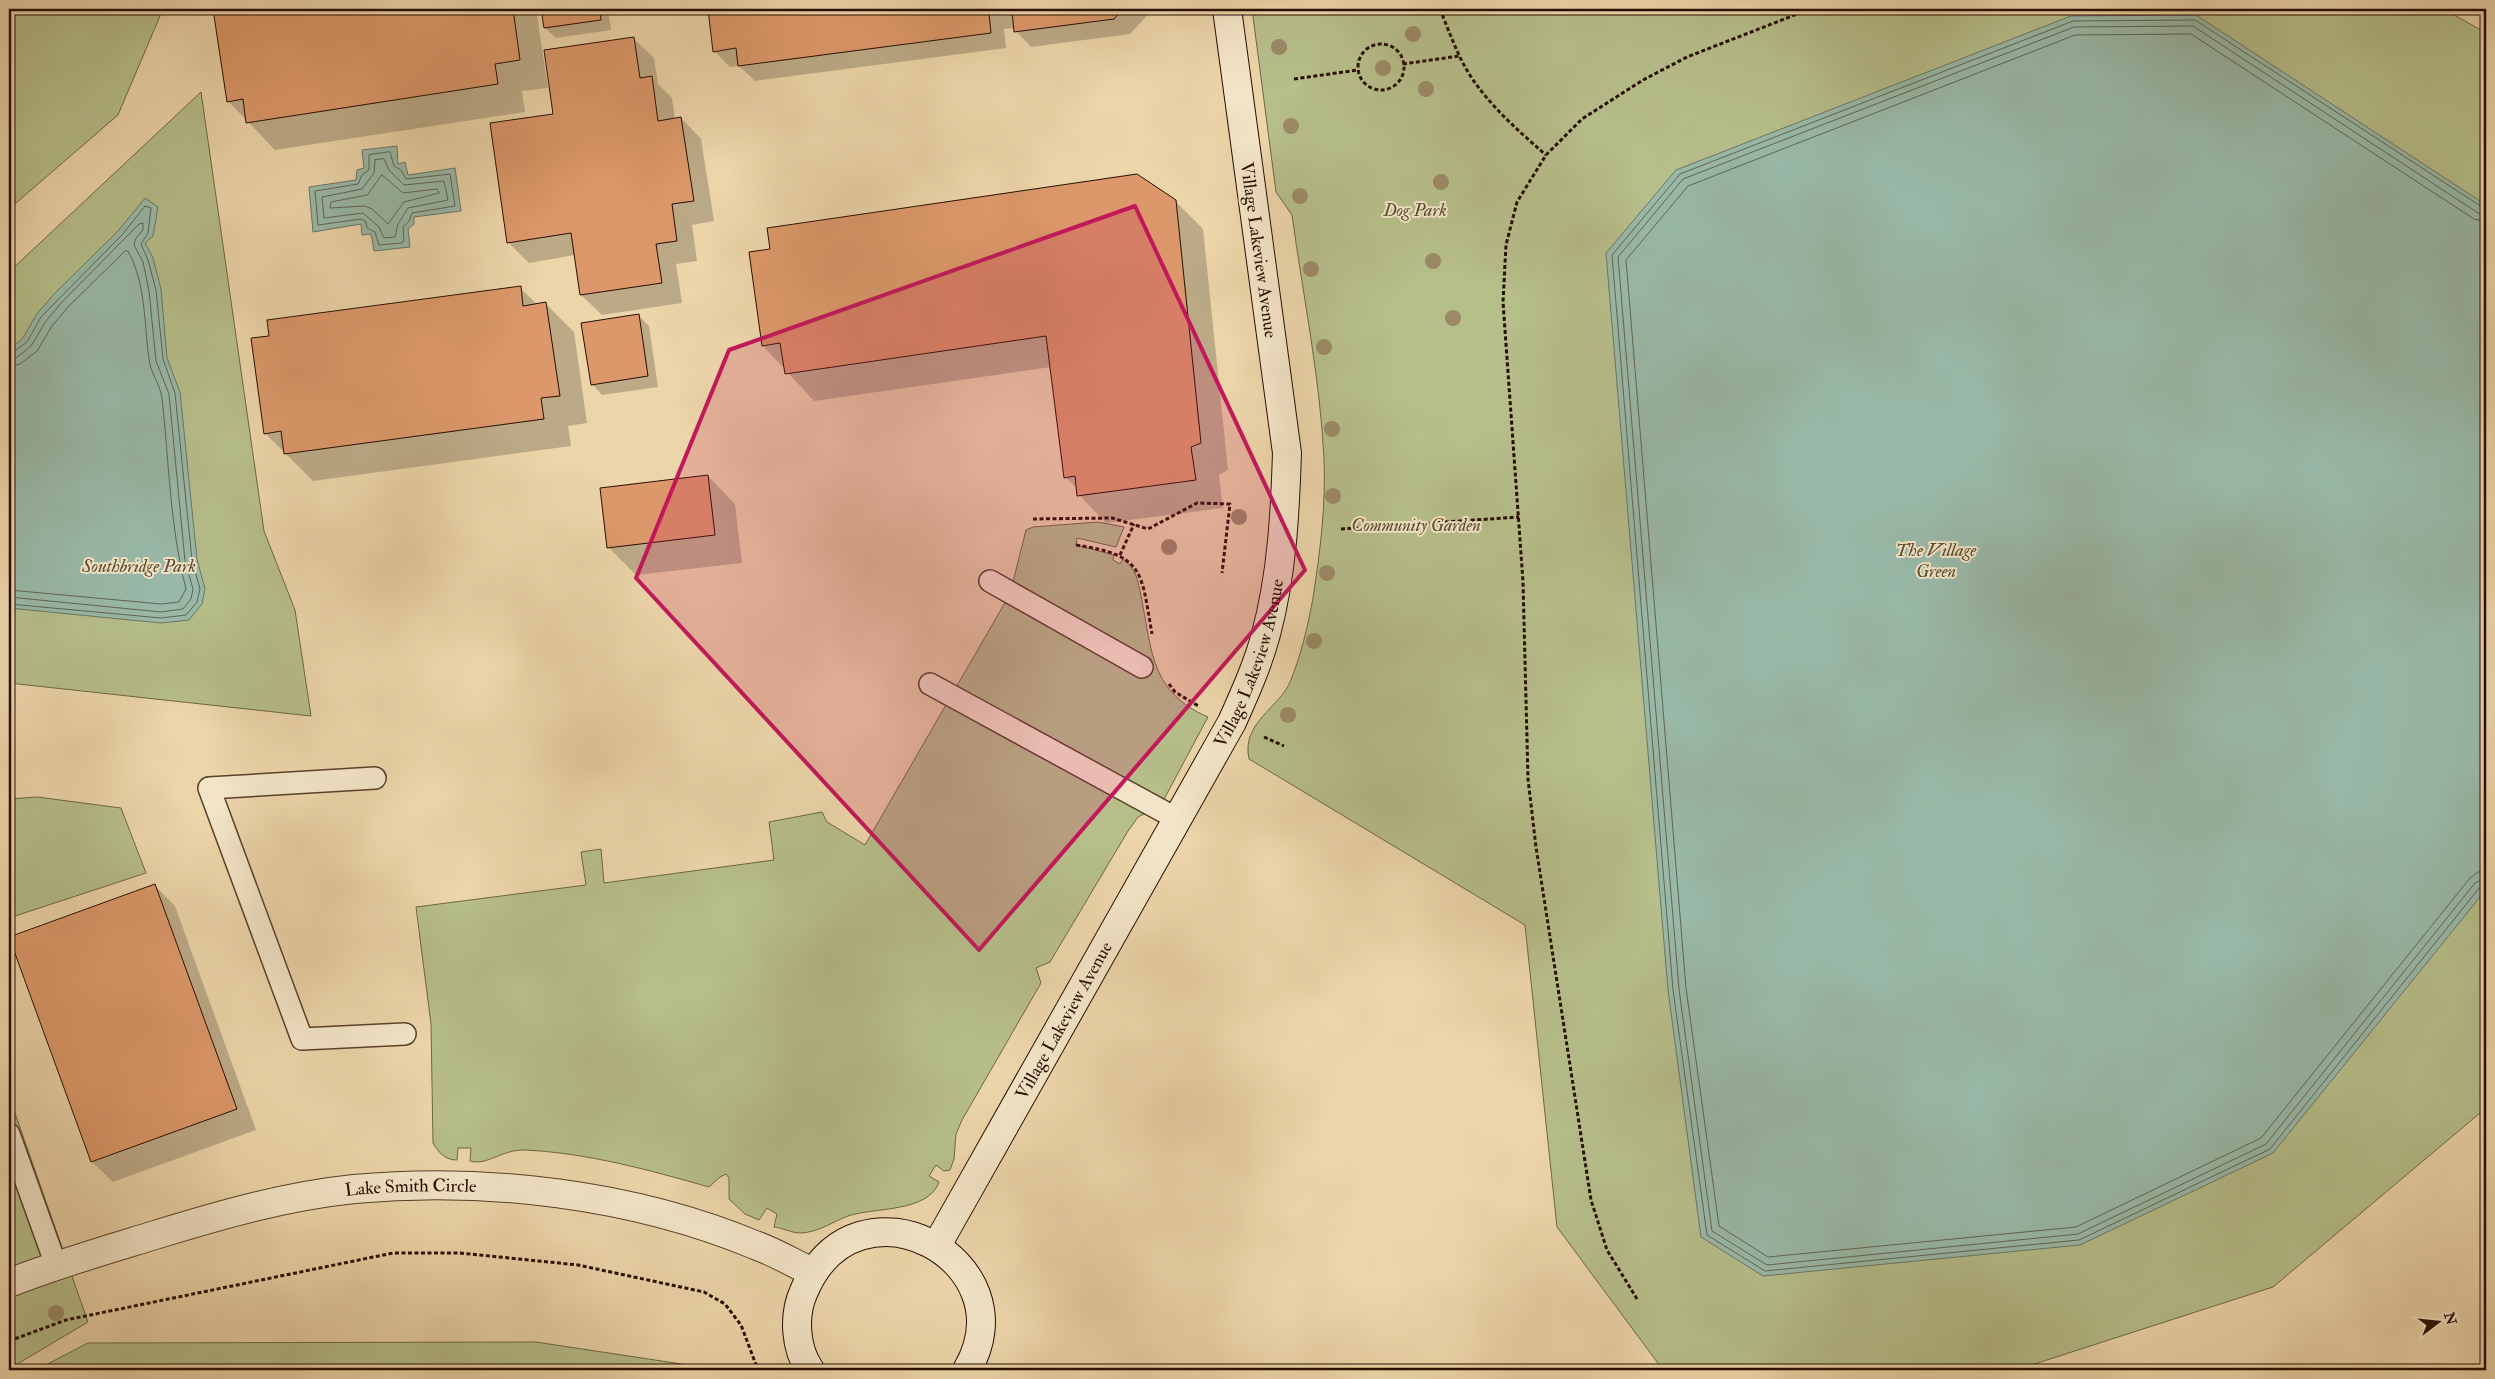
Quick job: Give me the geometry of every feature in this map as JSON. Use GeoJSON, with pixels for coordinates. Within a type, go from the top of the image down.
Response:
{"type":"FeatureCollection","features":[{"type":"Feature","properties":{"kind":"street","name":"Village Lakeview Avenue"},"geometry":{"type":"LineString","coordinates":[[937,1245],[1179,820],[1232,722],[1266,634],[1278,578],[1285,522],[1287,453],[1227,9]]}},
{"type":"Feature","properties":{"kind":"street","name":"Lake Smith Circle"},"geometry":{"type":"LineString","coordinates":[[9,1283],[56,1264],[233,1211],[353,1190],[454,1186],[571,1194],[662,1213],[756,1245],[812,1272]]}},
{"type":"Feature","properties":{"kind":"street"},"geometry":{"type":"LineString","coordinates":[[810,1370],[805,1363],[796,1332],[799,1301],[812,1272],[831,1252],[855,1238],[883,1232],[911,1234],[937,1245],[954,1259],[967,1277],[976,1297],[980,1319],[979,1341],[967,1370]]}},
{"type":"Feature","properties":{"kind":"lane"},"geometry":{"type":"LineString","coordinates":[[990,582],[1142,668]]}},
{"type":"Feature","properties":{"kind":"lane"},"geometry":{"type":"LineString","coordinates":[[930,684],[1179,820]]}},
{"type":"Feature","properties":{"kind":"lane"},"geometry":{"type":"LineString","coordinates":[[375,778],[209,788],[302,1039],[406,1034]]}},
{"type":"Feature","properties":{"kind":"lane"},"geometry":{"type":"LineString","coordinates":[[9,1134],[56,1264]]}},
{"type":"Feature","properties":{"kind":"path"},"geometry":{"type":"LineString","coordinates":[[1440,9],[1459,56],[1474,80],[1512,126],[1546,155]]}},
{"type":"Feature","properties":{"kind":"path"},"geometry":{"type":"LineString","coordinates":[[1637,1299],[1607,1250],[1591,1200],[1536,847],[1528,779],[1523,582],[1503,302],[1506,245],[1517,202],[1546,155],[1582,119],[1643,80],[1687,57],[1810,9]]}},
{"type":"Feature","properties":{"kind":"path"},"geometry":{"type":"LineString","coordinates":[[1383,44],[1393,48],[1400,54],[1404,64],[1403,73],[1399,81],[1384,90],[1367,86],[1358,70],[1359,60],[1365,51],[1373,46],[1383,44]]}},
{"type":"Feature","properties":{"kind":"path"},"geometry":{"type":"LineString","coordinates":[[1404,64],[1459,56]]}},
{"type":"Feature","properties":{"kind":"path"},"geometry":{"type":"LineString","coordinates":[[1294,79],[1358,70]]}},
{"type":"Feature","properties":{"kind":"path"},"geometry":{"type":"LineString","coordinates":[[1033,519],[1112,518],[1148,529],[1197,502],[1230,504],[1222,573]]}},
{"type":"Feature","properties":{"kind":"path"},"geometry":{"type":"LineString","coordinates":[[1341,529],[1519,517]]}},
{"type":"Feature","properties":{"kind":"path"},"geometry":{"type":"LineString","coordinates":[[1120,555],[1134,524]]}},
{"type":"Feature","properties":{"kind":"path"},"geometry":{"type":"LineString","coordinates":[[1076,545],[1120,555],[1131,562],[1138,573],[1145,594],[1152,636]]}},
{"type":"Feature","properties":{"kind":"path"},"geometry":{"type":"LineString","coordinates":[[1167,680],[1175,692],[1190,703],[1284,746]]}},
{"type":"Feature","properties":{"kind":"path"},"geometry":{"type":"LineString","coordinates":[[9,1341],[66,1320],[393,1253],[460,1253],[578,1265],[704,1292],[725,1304],[741,1325],[758,1370]]}},
{"type":"Feature","properties":{"kind":"highlighted area"},"geometry":{"type":"Polygon","coordinates":[[[1135,206],[1305,570],[979,950],[636,578],[729,350],[1135,206]]]}},
{"type":"Feature","properties":{"kind":"green space"},"geometry":{"type":"Polygon","coordinates":[[[9,9],[163,9],[118,115],[9,209],[9,9]]]}},
{"type":"Feature","properties":{"kind":"green space","name":"The Village Green"},"geometry":{"type":"Polygon","coordinates":[[[1252,9],[2444,9],[2486,33],[2486,1108],[2273,1287],[2016,1370],[1663,1370],[1557,1227],[1525,925],[1249,759],[1248,746],[1250,735],[1262,717],[1285,691],[1298,662],[1304,640],[1318,563],[1322,529],[1324,477],[1322,428],[1311,337],[1292,215],[1276,192],[1252,9]]]}},
{"type":"Feature","properties":{"kind":"green space","name":"Southbridge Park"},"geometry":{"type":"Polygon","coordinates":[[[201,92],[264,531],[295,610],[311,716],[9,683],[9,272],[201,92]]]}},
{"type":"Feature","properties":{"kind":"green space"},"geometry":{"type":"Polygon","coordinates":[[[1098,522],[1124,527],[1116,547],[1077,538],[1076,545],[1114,555],[1113,560],[1120,564],[1123,559],[1131,566],[1139,585],[1152,651],[1164,682],[1189,707],[1208,717],[1162,803],[1138,817],[1050,962],[1036,968],[1041,983],[962,1120],[956,1134],[954,1159],[950,1170],[944,1171],[936,1165],[929,1176],[939,1182],[933,1192],[924,1199],[912,1204],[859,1213],[814,1231],[797,1233],[774,1227],[777,1214],[767,1208],[759,1220],[745,1214],[729,1199],[729,1178],[726,1174],[709,1187],[641,1169],[549,1152],[517,1150],[477,1162],[470,1161],[471,1148],[458,1148],[457,1160],[449,1159],[440,1153],[433,1143],[431,1024],[416,907],[586,885],[581,852],[601,849],[604,883],[774,860],[769,822],[822,812],[827,822],[865,845],[1010,594],[1026,530],[1033,527],[1098,522]]]}},
{"type":"Feature","properties":{"kind":"green space"},"geometry":{"type":"Polygon","coordinates":[[[37,797],[121,808],[146,873],[9,918],[9,799],[37,797]]]}},
{"type":"Feature","properties":{"kind":"green space"},"geometry":{"type":"Polygon","coordinates":[[[9,1096],[88,1322],[9,1369],[9,1096]]]}},
{"type":"Feature","properties":{"kind":"green space"},"geometry":{"type":"Polygon","coordinates":[[[536,1342],[721,1370],[36,1370],[88,1343],[536,1342]]]}},
{"type":"Feature","properties":{"kind":"water","name":"The Village Green"},"geometry":{"type":"Polygon","coordinates":[[[2196,15],[2486,205],[2486,887],[2480,897],[2273,1153],[2080,1245],[1763,1276],[1701,1237],[1668,990],[1606,253],[1676,170],[2071,16],[2196,15]]]}},
{"type":"Feature","properties":{"kind":"water"},"geometry":{"type":"Polygon","coordinates":[[[397,146],[398,164],[405,162],[408,175],[455,168],[461,211],[414,217],[414,224],[408,229],[410,247],[374,251],[371,234],[362,235],[361,224],[313,232],[309,187],[356,180],[357,170],[364,168],[362,150],[397,146]]]}},
{"type":"Feature","properties":{"kind":"water"},"geometry":{"type":"Polygon","coordinates":[[[145,198],[158,207],[153,236],[145,243],[153,258],[161,289],[167,358],[180,392],[197,559],[205,589],[202,604],[189,620],[161,623],[9,608],[9,350],[23,338],[36,315],[54,294],[118,231],[145,198]]]}},
{"type":"Feature","properties":{"kind":"building"},"geometry":{"type":"Polygon","coordinates":[[[213,9],[513,9],[520,60],[495,64],[498,84],[246,123],[243,99],[227,102],[213,9]]]}},
{"type":"Feature","properties":{"kind":"building"},"geometry":{"type":"Polygon","coordinates":[[[541,9],[600,9],[601,20],[544,28],[541,9]]]}},
{"type":"Feature","properties":{"kind":"building"},"geometry":{"type":"Polygon","coordinates":[[[708,9],[1123,9],[1114,19],[1014,32],[1012,11],[989,14],[991,33],[738,66],[736,48],[713,52],[708,9]]]}},
{"type":"Feature","properties":{"kind":"building"},"geometry":{"type":"Polygon","coordinates":[[[634,37],[640,78],[652,76],[658,121],[681,117],[694,201],[672,204],[677,241],[656,244],[662,283],[580,295],[571,233],[507,243],[490,123],[553,114],[544,50],[634,37]]]}},
{"type":"Feature","properties":{"kind":"building"},"geometry":{"type":"Polygon","coordinates":[[[1137,174],[1176,200],[1201,443],[1191,447],[1196,480],[1077,496],[1075,476],[1064,478],[1046,336],[785,374],[780,343],[762,346],[749,252],[770,249],[767,228],[1137,174]]]}},
{"type":"Feature","properties":{"kind":"building"},"geometry":{"type":"Polygon","coordinates":[[[521,286],[523,306],[546,302],[560,396],[541,398],[544,419],[284,454],[281,431],[264,434],[251,338],[269,336],[267,320],[521,286]]]}},
{"type":"Feature","properties":{"kind":"building"},"geometry":{"type":"Polygon","coordinates":[[[639,314],[648,376],[591,385],[581,323],[639,314]]]}},
{"type":"Feature","properties":{"kind":"building"},"geometry":{"type":"Polygon","coordinates":[[[708,475],[715,535],[607,548],[600,488],[708,475]]]}},
{"type":"Feature","properties":{"kind":"building"},"geometry":{"type":"Polygon","coordinates":[[[155,884],[237,1109],[91,1162],[9,937],[155,884]]]}},
{"type":"Feature","properties":{"kind":"park label","name":"Dog Park"},"geometry":{"type":"Point","coordinates":[1415,210]}},
{"type":"Feature","properties":{"kind":"park label","name":"Community Garden"},"geometry":{"type":"Point","coordinates":[1416,525]}}]}
